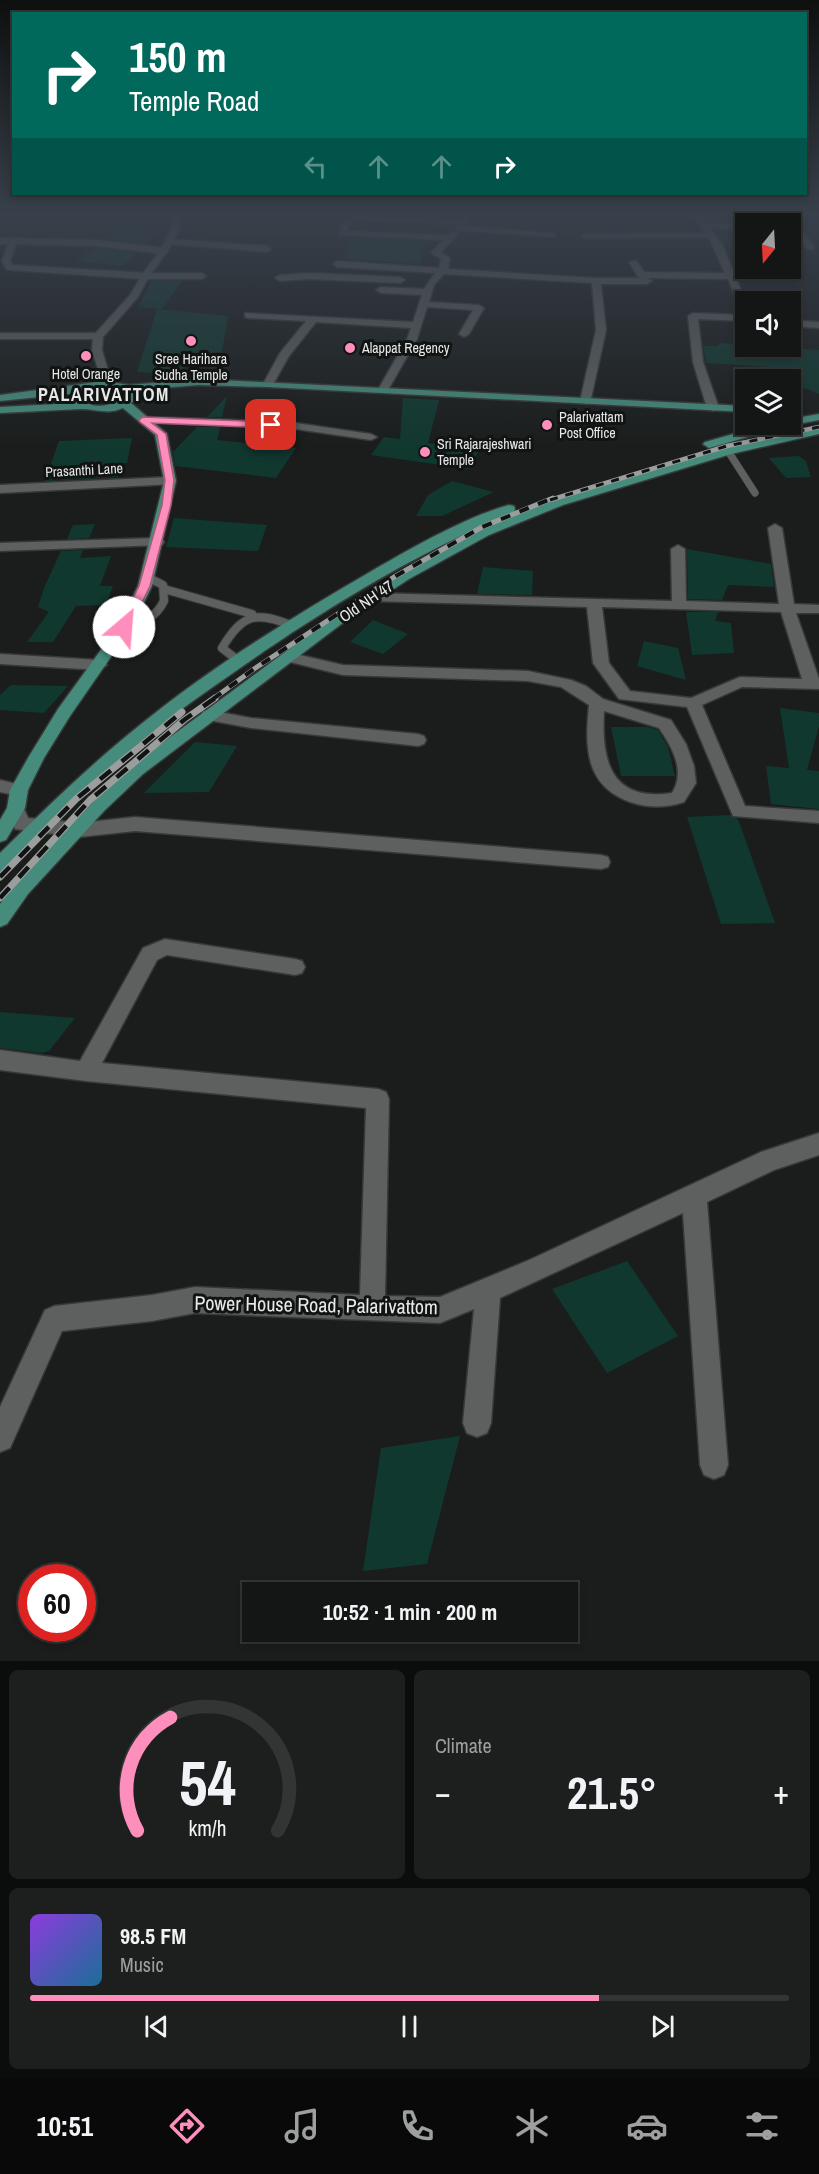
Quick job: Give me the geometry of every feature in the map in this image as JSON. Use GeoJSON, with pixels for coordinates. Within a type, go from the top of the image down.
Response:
{"type":"FeatureCollection","features":[{"type":"Feature","properties":{"kind":"main road"},"geometry":{"type":"LineString","coordinates":[[0,398],[91,388],[107,384],[129,388],[198,382],[384,388],[735,409]]}},
{"type":"Feature","properties":{"kind":"main road"},"geometry":{"type":"LineString","coordinates":[[84,406],[78,400],[81,393],[91,388]]}},
{"type":"Feature","properties":{"kind":"main road"},"geometry":{"type":"LineString","coordinates":[[0,410],[84,406],[99,409],[125,404],[133,398],[134,393],[129,388]]}},
{"type":"Feature","properties":{"kind":"main road"},"geometry":{"type":"LineString","coordinates":[[0,835],[64,713],[124,627],[147,576],[157,542],[170,480],[161,434],[125,404]]}},
{"type":"Feature","properties":{"kind":"main road"},"geometry":{"type":"LineString","coordinates":[[801,411],[819,412]]}},
{"type":"Feature","properties":{"kind":"main road"},"geometry":{"type":"LineString","coordinates":[[801,421],[819,417]]}},
{"type":"Feature","properties":{"kind":"main road","name":"Old NH 47"},"geometry":{"type":"LineString","coordinates":[[0,919],[21,889],[79,830],[98,807],[137,770],[287,657],[404,576],[484,532],[559,502],[728,451],[819,431]]}},
{"type":"Feature","properties":{"kind":"main road","name":"Old NH 47"},"geometry":{"type":"LineString","coordinates":[[0,865],[37,827],[168,711],[293,626],[403,557],[474,522],[549,493],[738,435]]}},
{"type":"Feature","properties":{"kind":"street"},"geometry":{"type":"LineString","coordinates":[[107,384],[97,350],[98,336],[137,292]]}},
{"type":"Feature","properties":{"kind":"street"},"geometry":{"type":"LineString","coordinates":[[384,388],[412,339],[428,292],[415,292]]}},
{"type":"Feature","properties":{"kind":"street"},"geometry":{"type":"LineString","coordinates":[[586,401],[601,330],[597,292]]}},
{"type":"Feature","properties":{"kind":"street"},"geometry":{"type":"LineString","coordinates":[[424,304],[479,308],[464,334]]}},
{"type":"Feature","properties":{"kind":"street"},"geometry":{"type":"LineString","coordinates":[[248,315],[417,325]]}},
{"type":"Feature","properties":{"kind":"street"},"geometry":{"type":"LineString","coordinates":[[713,408],[698,362],[693,316],[735,315]]}},
{"type":"Feature","properties":{"kind":"street"},"geometry":{"type":"LineString","coordinates":[[268,384],[284,355],[313,319]]}},
{"type":"Feature","properties":{"kind":"street"},"geometry":{"type":"LineString","coordinates":[[801,323],[819,324]]}},
{"type":"Feature","properties":{"kind":"street"},"geometry":{"type":"LineString","coordinates":[[0,336],[98,336]]}},
{"type":"Feature","properties":{"kind":"street"},"geometry":{"type":"LineString","coordinates":[[143,420],[289,425],[371,437]]}},
{"type":"Feature","properties":{"kind":"street","name":"Prasanthi Lane"},"geometry":{"type":"LineString","coordinates":[[0,489],[170,480]]}},
{"type":"Feature","properties":{"kind":"street"},"geometry":{"type":"LineString","coordinates":[[594,604],[601,663],[625,695],[693,703],[740,682],[815,684],[788,607],[775,528]]}},
{"type":"Feature","properties":{"kind":"street"},"geometry":{"type":"LineString","coordinates":[[0,548],[157,542]]}},
{"type":"Feature","properties":{"kind":"street"},"geometry":{"type":"LineString","coordinates":[[678,549],[679,605]]}},
{"type":"Feature","properties":{"kind":"street"},"geometry":{"type":"LineString","coordinates":[[372,597],[819,609]]}},
{"type":"Feature","properties":{"kind":"street"},"geometry":{"type":"LineString","coordinates":[[287,657],[343,670],[374,673],[528,676],[565,683],[580,690],[597,703],[666,724],[678,744],[686,766],[687,783],[678,798],[666,801],[637,798],[609,783],[600,764],[597,748],[597,703]]}},
{"type":"Feature","properties":{"kind":"street"},"geometry":{"type":"LineString","coordinates":[[0,659],[99,665]]}},
{"type":"Feature","properties":{"kind":"street"},"geometry":{"type":"LineString","coordinates":[[693,703],[739,812],[819,817]]}},
{"type":"Feature","properties":{"kind":"street"},"geometry":{"type":"LineString","coordinates":[[209,715],[251,723],[418,740]]}},
{"type":"Feature","properties":{"kind":"street"},"geometry":{"type":"LineString","coordinates":[[0,786],[18,799],[21,824],[37,827],[79,830],[135,824],[602,862]]}},
{"type":"Feature","properties":{"kind":"street"},"geometry":{"type":"LineString","coordinates":[[86,1071],[150,954],[165,947],[295,967]]}},
{"type":"Feature","properties":{"kind":"street"},"geometry":{"type":"LineString","coordinates":[[0,1060],[86,1071],[378,1099],[372,1309]]}},
{"type":"Feature","properties":{"kind":"street","name":"Power House Road, Palarivattom"},"geometry":{"type":"LineString","coordinates":[[0,1438],[54,1318],[195,1300],[440,1310],[536,1270],[769,1160],[819,1144]]}},
{"type":"Feature","properties":{"kind":"street"},"geometry":{"type":"LineString","coordinates":[[694,1194],[714,1465]]}},
{"type":"Feature","properties":{"kind":"street"},"geometry":{"type":"LineString","coordinates":[[477,1424],[488,1290]]}},
{"type":"Feature","properties":{"kind":"lane"},"geometry":{"type":"LineString","coordinates":[[728,451],[755,494]]}},
{"type":"Feature","properties":{"kind":"lane"},"geometry":{"type":"LineString","coordinates":[[124,627],[134,627],[144,622],[164,602],[163,585],[147,576]]}},
{"type":"Feature","properties":{"kind":"lane"},"geometry":{"type":"LineString","coordinates":[[164,589],[252,614],[275,618],[293,626]]}},
{"type":"Feature","properties":{"kind":"lane"},"geometry":{"type":"LineString","coordinates":[[240,662],[222,648],[243,618],[252,614]]}},
{"type":"Feature","properties":{"kind":"building"},"geometry":{"type":"Polygon","coordinates":[[[146,292],[174,292],[162,309],[138,307],[146,292]]]}},
{"type":"Feature","properties":{"kind":"building","name":"Sree Harihara Sudha Temple"},"geometry":{"type":"Polygon","coordinates":[[[157,309],[228,316],[222,352],[185,353],[181,374],[137,372],[157,309]]]}},
{"type":"Feature","properties":{"kind":"building"},"geometry":{"type":"Polygon","coordinates":[[[719,343],[735,344],[735,357],[801,357],[801,349],[819,350],[819,394],[801,387],[801,369],[706,363],[703,346],[719,346],[719,343]]]}},
{"type":"Feature","properties":{"kind":"building"},"geometry":{"type":"Polygon","coordinates":[[[227,396],[222,417],[207,417],[227,396]]]}},
{"type":"Feature","properties":{"kind":"building"},"geometry":{"type":"Polygon","coordinates":[[[403,398],[439,400],[428,443],[479,450],[469,469],[371,455],[384,437],[400,439],[403,398]]]}},
{"type":"Feature","properties":{"kind":"building"},"geometry":{"type":"Polygon","coordinates":[[[197,427],[220,427],[217,440],[296,448],[276,478],[175,466],[173,452],[197,427]]]}},
{"type":"Feature","properties":{"kind":"building"},"geometry":{"type":"Polygon","coordinates":[[[132,438],[127,463],[122,463],[118,477],[45,481],[59,441],[132,438]]]}},
{"type":"Feature","properties":{"kind":"building"},"geometry":{"type":"Polygon","coordinates":[[[799,456],[806,461],[811,477],[786,478],[769,458],[799,456]]]}},
{"type":"Feature","properties":{"kind":"building"},"geometry":{"type":"Polygon","coordinates":[[[452,481],[494,492],[442,516],[416,516],[428,495],[452,481]]]}},
{"type":"Feature","properties":{"kind":"building"},"geometry":{"type":"Polygon","coordinates":[[[174,518],[267,525],[258,551],[166,547],[174,518]]]}},
{"type":"Feature","properties":{"kind":"building"},"geometry":{"type":"Polygon","coordinates":[[[95,524],[89,538],[67,539],[73,525],[95,524]]]}},
{"type":"Feature","properties":{"kind":"building"},"geometry":{"type":"Polygon","coordinates":[[[687,549],[771,564],[774,587],[728,585],[722,600],[688,599],[687,549]]]}},
{"type":"Feature","properties":{"kind":"building"},"geometry":{"type":"Polygon","coordinates":[[[83,550],[80,558],[111,556],[100,586],[113,586],[106,605],[76,606],[53,642],[27,642],[49,612],[38,607],[61,551],[83,550]]]}},
{"type":"Feature","properties":{"kind":"building"},"geometry":{"type":"Polygon","coordinates":[[[483,567],[533,571],[532,595],[477,594],[483,567]]]}},
{"type":"Feature","properties":{"kind":"building"},"geometry":{"type":"Polygon","coordinates":[[[686,612],[718,612],[715,621],[731,623],[734,653],[692,655],[686,612]]]}},
{"type":"Feature","properties":{"kind":"building"},"geometry":{"type":"Polygon","coordinates":[[[373,620],[408,634],[383,654],[350,642],[373,620]]]}},
{"type":"Feature","properties":{"kind":"building"},"geometry":{"type":"Polygon","coordinates":[[[644,641],[678,648],[686,680],[637,666],[644,641]]]}},
{"type":"Feature","properties":{"kind":"building"},"geometry":{"type":"Polygon","coordinates":[[[11,685],[68,686],[44,713],[0,710],[0,695],[11,685]]]}},
{"type":"Feature","properties":{"kind":"building"},"geometry":{"type":"Polygon","coordinates":[[[780,708],[819,713],[819,726],[807,770],[819,771],[819,809],[771,804],[766,766],[789,768],[780,708]]]}},
{"type":"Feature","properties":{"kind":"building"},"geometry":{"type":"Polygon","coordinates":[[[611,727],[647,727],[658,730],[668,747],[675,776],[621,776],[611,727]]]}},
{"type":"Feature","properties":{"kind":"building"},"geometry":{"type":"Polygon","coordinates":[[[195,742],[237,746],[209,792],[144,793],[195,742]]]}},
{"type":"Feature","properties":{"kind":"building"},"geometry":{"type":"Polygon","coordinates":[[[730,815],[738,819],[775,923],[721,924],[687,817],[730,815]]]}},
{"type":"Feature","properties":{"kind":"building"},"geometry":{"type":"Polygon","coordinates":[[[0,1012],[75,1018],[49,1051],[41,1053],[0,1048],[0,1012]]]}},
{"type":"Feature","properties":{"kind":"building"},"geometry":{"type":"Polygon","coordinates":[[[627,1261],[678,1336],[607,1373],[552,1289],[627,1261]]]}},
{"type":"Feature","properties":{"kind":"building"},"geometry":{"type":"Polygon","coordinates":[[[460,1436],[427,1564],[363,1571],[381,1448],[460,1436]]]}},
{"type":"Feature","properties":{"kind":"railway"},"geometry":{"type":"LineString","coordinates":[[550,500],[727,446],[819,427]]}},
{"type":"Feature","properties":{"kind":"railway"},"geometry":{"type":"LineString","coordinates":[[213,699],[254,669],[394,577],[482,527],[553,498]]}},
{"type":"Feature","properties":{"kind":"railway"},"geometry":{"type":"LineString","coordinates":[[0,898],[90,800],[184,720],[215,698]]}},
{"type":"Feature","properties":{"kind":"railway"},"geometry":{"type":"LineString","coordinates":[[0,877],[76,799],[182,712]]}},
{"type":"Feature","properties":{"kind":"place","name":"Sree Harihara Sudha Temple"},"geometry":{"type":"Point","coordinates":[191,341]}},
{"type":"Feature","properties":{"kind":"place","name":"Alappat Regency"},"geometry":{"type":"Point","coordinates":[350,348]}},
{"type":"Feature","properties":{"kind":"place","name":"Hotel Orange"},"geometry":{"type":"Point","coordinates":[86,356]}},
{"type":"Feature","properties":{"kind":"place","name":"Palarivattam Post Office"},"geometry":{"type":"Point","coordinates":[547,425]}},
{"type":"Feature","properties":{"kind":"place","name":"Sri Rajarajeshwari Temple"},"geometry":{"type":"Point","coordinates":[425,452]}},
{"type":"Feature","properties":{"kind":"district","name":"PALARIVATTOM"},"geometry":{"type":"Point","coordinates":[104,395]}},
{"type":"Feature","properties":{"kind":"route"},"geometry":{"type":"LineString","coordinates":[[124,627],[145,586],[166,505],[170,480],[161,434],[143,420],[271,425]]}}]}
